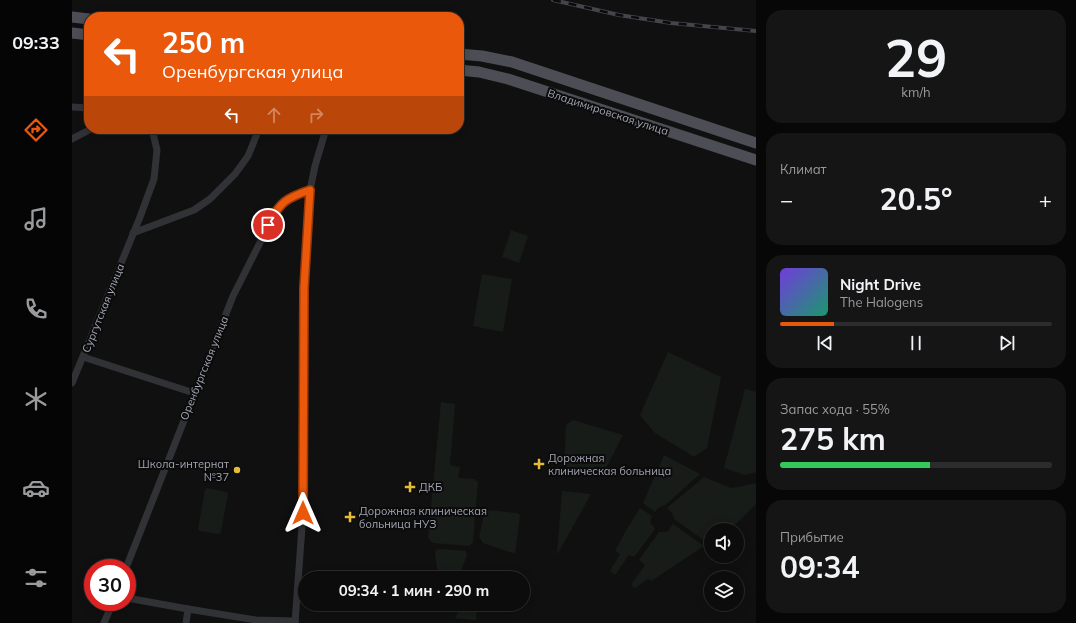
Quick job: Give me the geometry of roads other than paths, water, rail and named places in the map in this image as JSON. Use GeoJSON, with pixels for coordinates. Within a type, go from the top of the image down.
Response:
{"type":"FeatureCollection","features":[{"type":"Feature","properties":{"kind":"main road"},"geometry":{"type":"LineString","coordinates":[[72,17],[84,18]]}},
{"type":"Feature","properties":{"kind":"main road"},"geometry":{"type":"LineString","coordinates":[[72,33],[84,34]]}},
{"type":"Feature","properties":{"kind":"main road","name":"Владимировская улица"},"geometry":{"type":"LineString","coordinates":[[464,54],[482,56],[512,62],[756,143]]}},
{"type":"Feature","properties":{"kind":"main road","name":"Владимировская улица"},"geometry":{"type":"LineString","coordinates":[[464,70],[479,72],[508,79],[756,160]]}},
{"type":"Feature","properties":{"kind":"street"},"geometry":{"type":"LineString","coordinates":[[72,107],[84,108]]}},
{"type":"Feature","properties":{"kind":"street"},"geometry":{"type":"LineString","coordinates":[[72,139],[84,133]]}},
{"type":"Feature","properties":{"kind":"street","name":"Сургутская улица"},"geometry":{"type":"LineString","coordinates":[[72,383],[154,179],[157,150],[153,134]]}},
{"type":"Feature","properties":{"kind":"street"},"geometry":{"type":"LineString","coordinates":[[133,233],[188,212],[210,199],[235,174],[248,156],[257,134]]}},
{"type":"Feature","properties":{"kind":"street"},"geometry":{"type":"LineString","coordinates":[[136,600],[256,620],[295,622],[303,513],[304,288],[310,190],[325,134]]}},
{"type":"Feature","properties":{"kind":"street","name":"Оренбургская улица"},"geometry":{"type":"LineString","coordinates":[[129,559],[233,296],[276,211],[282,203],[292,196],[310,190]]}},
{"type":"Feature","properties":{"kind":"street"},"geometry":{"type":"LineString","coordinates":[[83,357],[194,393]]}},
{"type":"Feature","properties":{"kind":"street"},"geometry":{"type":"LineString","coordinates":[[186,623],[188,609]]}},
{"type":"Feature","properties":{"kind":"street"},"geometry":{"type":"LineString","coordinates":[[104,623],[109,611]]}},
{"type":"Feature","properties":{"kind":"railway"},"geometry":{"type":"LineString","coordinates":[[553,0],[619,15],[671,23],[756,31]]}},
{"type":"Feature","properties":{"kind":"place","name":"Дорожная клиническая больница"},"geometry":{"type":"Point","coordinates":[539,464]}},
{"type":"Feature","properties":{"kind":"place","name":"Школа-интернат №37"},"geometry":{"type":"Point","coordinates":[237,470]}},
{"type":"Feature","properties":{"kind":"place","name":"ДКБ"},"geometry":{"type":"Point","coordinates":[410,487]}},
{"type":"Feature","properties":{"kind":"place","name":"Дорожная клиническая больница НУЗ"},"geometry":{"type":"Point","coordinates":[350,517]}}]}
